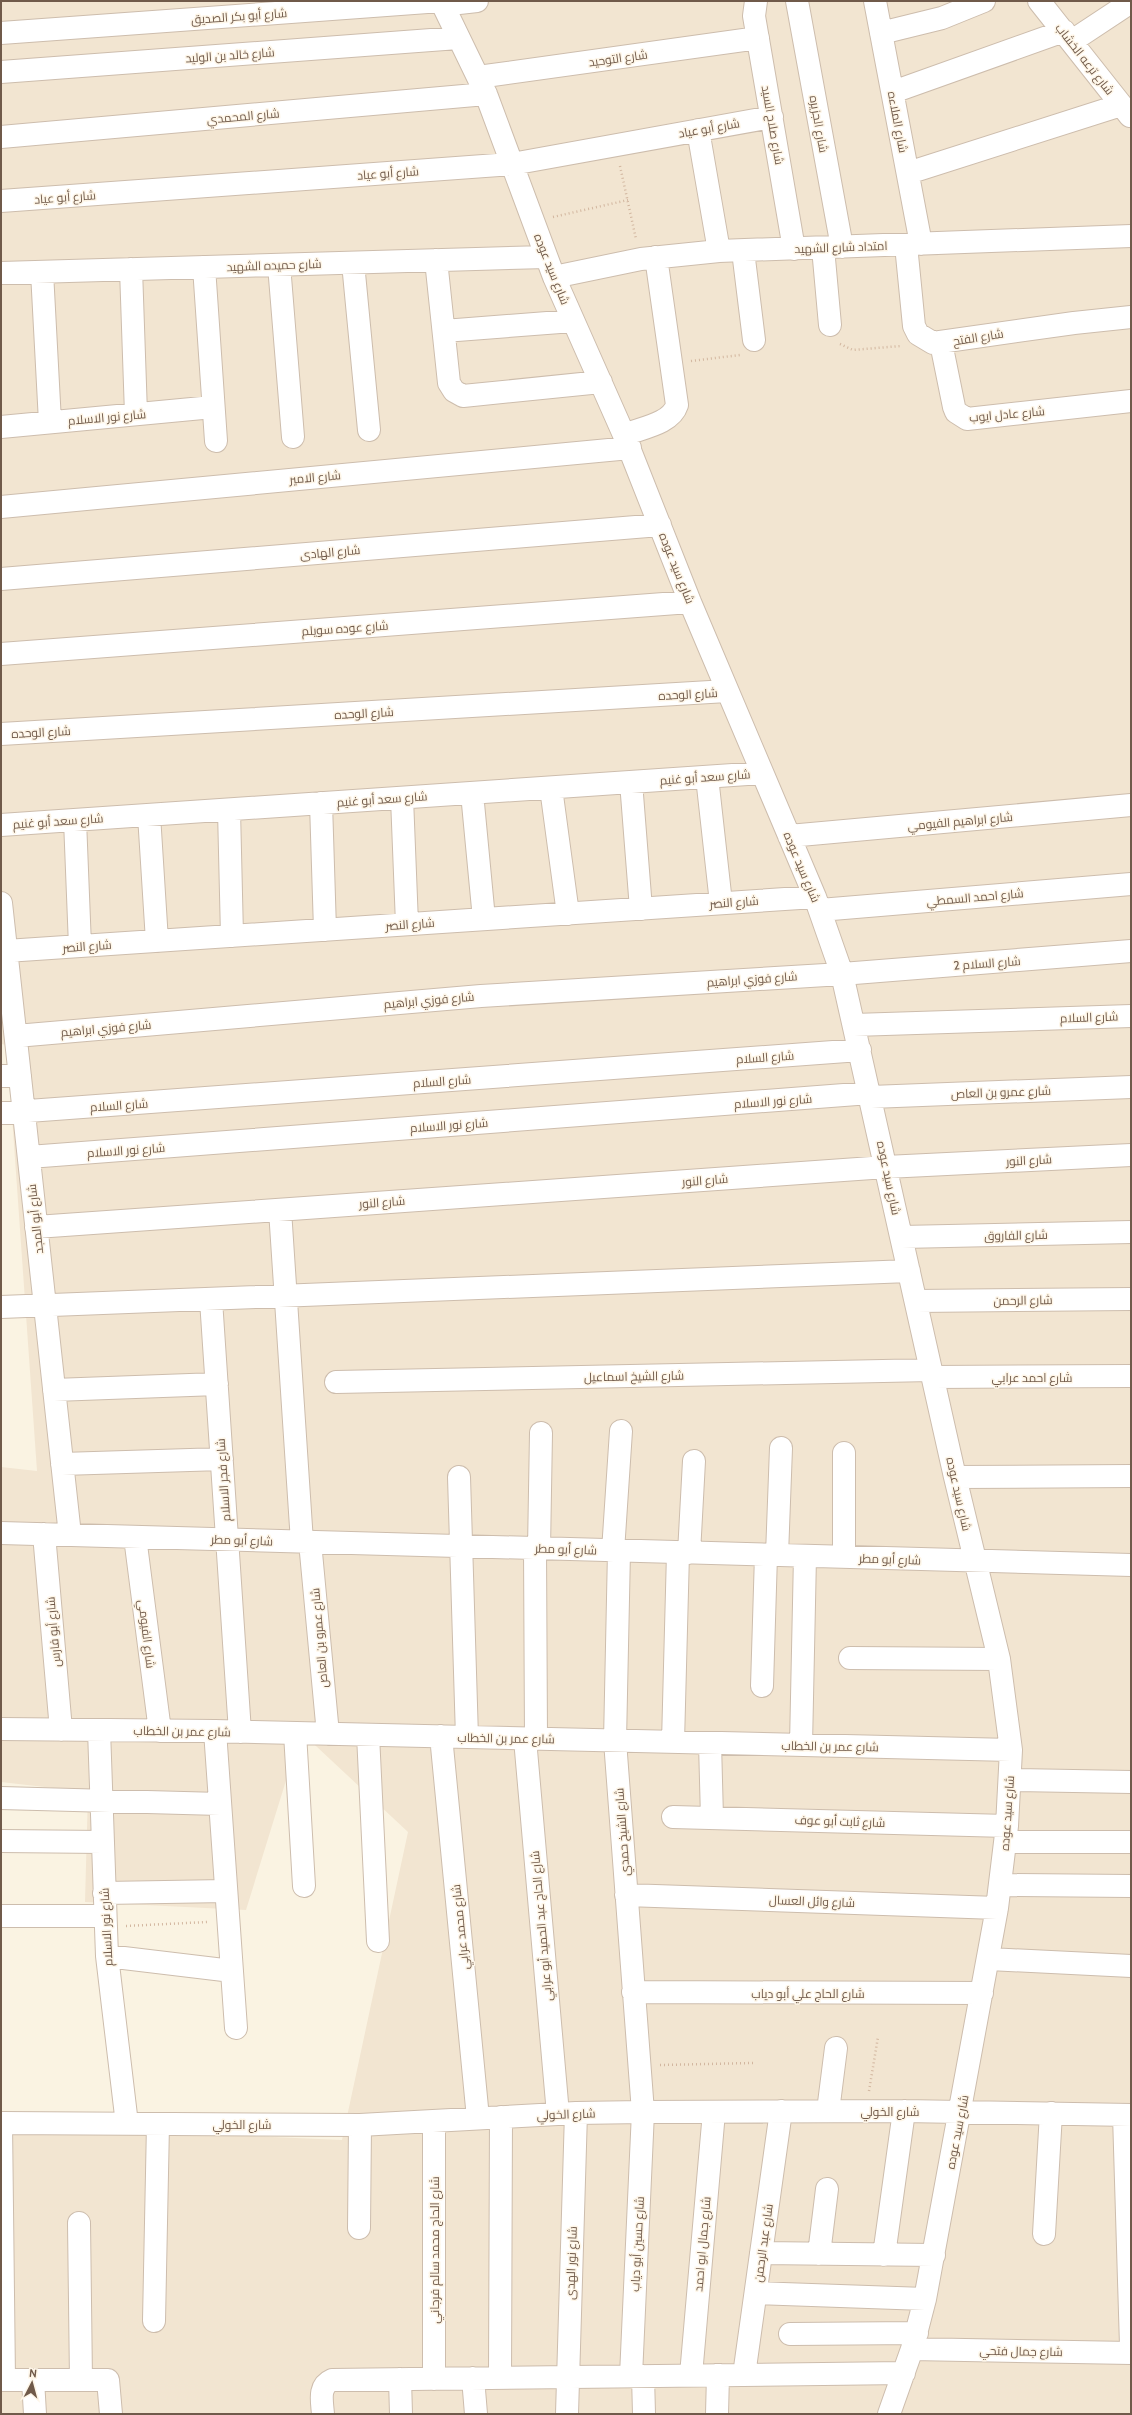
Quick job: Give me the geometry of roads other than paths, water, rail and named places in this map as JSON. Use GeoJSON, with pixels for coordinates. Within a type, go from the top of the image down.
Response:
{"type":"FeatureCollection","features":[{"type":"Feature","properties":{"kind":"street","name":"شارع أبو بكر الصديق"},"geometry":{"type":"LineString","coordinates":[[1,33],[441,1],[460,3],[477,1]]}},
{"type":"Feature","properties":{"kind":"street","name":"شارع سيد عوده"},"geometry":{"type":"LineString","coordinates":[[441,1],[482,86],[550,267],[627,442],[690,602],[817,904],[842,974],[871,1095],[974,1561],[999,1659],[1011,1750],[1006,1834],[1001,1884],[989,1959],[925,2298],[914,2341],[889,2414]]}},
{"type":"Feature","properties":{"kind":"street","name":"شارع صلاح السيد"},"geometry":{"type":"LineString","coordinates":[[757,1],[754,16],[794,249]]}},
{"type":"Feature","properties":{"kind":"street","name":"شارع الجزيره"},"geometry":{"type":"LineString","coordinates":[[797,1],[833,248],[830,325]]}},
{"type":"Feature","properties":{"kind":"street","name":"شارع الملاءه"},"geometry":{"type":"LineString","coordinates":[[875,1],[908,173],[914,244]]}},
{"type":"Feature","properties":{"kind":"street"},"geometry":{"type":"LineString","coordinates":[[881,33],[942,18],[984,1]]}},
{"type":"Feature","properties":{"kind":"street","name":"شارع ترعه الخشاب"},"geometry":{"type":"LineString","coordinates":[[1039,1],[1128,113]]}},
{"type":"Feature","properties":{"kind":"street"},"geometry":{"type":"LineString","coordinates":[[892,92],[1068,36],[1131,2]]}},
{"type":"Feature","properties":{"kind":"street","name":"شارع خالد بن الوليد"},"geometry":{"type":"LineString","coordinates":[[1,72],[458,38]]}},
{"type":"Feature","properties":{"kind":"street","name":"شارع التوحيد"},"geometry":{"type":"LineString","coordinates":[[482,86],[758,38]]}},
{"type":"Feature","properties":{"kind":"street","name":"شارع المحمدي"},"geometry":{"type":"LineString","coordinates":[[1,138],[482,86]]}},
{"type":"Feature","properties":{"kind":"street"},"geometry":{"type":"LineString","coordinates":[[908,173],[1128,113]]}},
{"type":"Feature","properties":{"kind":"street","name":"شارع أبو عياد"},"geometry":{"type":"LineString","coordinates":[[1,201],[512,164],[772,117]]}},
{"type":"Feature","properties":{"kind":"street"},"geometry":{"type":"LineString","coordinates":[[698,130],[719,251]]}},
{"type":"Feature","properties":{"kind":"street","name":"امتداد شارع الشهيد"},"geometry":{"type":"LineString","coordinates":[[550,267],[719,251],[1131,236]]}},
{"type":"Feature","properties":{"kind":"street"},"geometry":{"type":"LineString","coordinates":[[914,244],[914,326],[933,341]]}},
{"type":"Feature","properties":{"kind":"street"},"geometry":{"type":"LineString","coordinates":[[743,251],[754,340]]}},
{"type":"Feature","properties":{"kind":"street","name":"شارع الامير"},"geometry":{"type":"LineString","coordinates":[[1,507],[627,442],[667,418],[675,410],[677,399],[672,364],[648,258]]}},
{"type":"Feature","properties":{"kind":"street"},"geometry":{"type":"LineString","coordinates":[[436,260],[449,383],[451,388],[459,394],[463,396],[601,382]]}},
{"type":"Feature","properties":{"kind":"street","name":"شارع حميده الشهيد"},"geometry":{"type":"LineString","coordinates":[[1,273],[436,260],[550,267]]}},
{"type":"Feature","properties":{"kind":"street"},"geometry":{"type":"LineString","coordinates":[[353,262],[369,430]]}},
{"type":"Feature","properties":{"kind":"street"},"geometry":{"type":"LineString","coordinates":[[279,265],[293,437]]}},
{"type":"Feature","properties":{"kind":"street"},"geometry":{"type":"LineString","coordinates":[[204,267],[216,441]]}},
{"type":"Feature","properties":{"kind":"street"},"geometry":{"type":"LineString","coordinates":[[131,269],[136,414]]}},
{"type":"Feature","properties":{"kind":"street"},"geometry":{"type":"LineString","coordinates":[[42,272],[50,422]]}},
{"type":"Feature","properties":{"kind":"street","name":"شارع الفتح"},"geometry":{"type":"LineString","coordinates":[[933,341],[1131,317]]}},
{"type":"Feature","properties":{"kind":"street"},"geometry":{"type":"LineString","coordinates":[[444,331],[573,321]]}},
{"type":"Feature","properties":{"kind":"street","name":"شارع عادل ايوب"},"geometry":{"type":"LineString","coordinates":[[933,341],[956,412],[967,419],[1131,402]]}},
{"type":"Feature","properties":{"kind":"street","name":"شارع نور الاسلام"},"geometry":{"type":"LineString","coordinates":[[1,426],[213,407]]}},
{"type":"Feature","properties":{"kind":"street","name":"شارع الهادى"},"geometry":{"type":"LineString","coordinates":[[1,579],[660,525]]}},
{"type":"Feature","properties":{"kind":"street","name":"شارع عوده سويلم"},"geometry":{"type":"LineString","coordinates":[[1,654],[690,602]]}},
{"type":"Feature","properties":{"kind":"street","name":"شارع الوحده"},"geometry":{"type":"LineString","coordinates":[[1,734],[727,691]]}},
{"type":"Feature","properties":{"kind":"street","name":"شارع سعد أبو غنيم"},"geometry":{"type":"LineString","coordinates":[[1,825],[762,773]]}},
{"type":"Feature","properties":{"kind":"street"},"geometry":{"type":"LineString","coordinates":[[707,777],[721,903]]}},
{"type":"Feature","properties":{"kind":"street"},"geometry":{"type":"LineString","coordinates":[[631,782],[642,909]]}},
{"type":"Feature","properties":{"kind":"street"},"geometry":{"type":"LineString","coordinates":[[551,788],[568,914]]}},
{"type":"Feature","properties":{"kind":"street"},"geometry":{"type":"LineString","coordinates":[[472,793],[484,919]]}},
{"type":"Feature","properties":{"kind":"street"},"geometry":{"type":"LineString","coordinates":[[402,798],[407,924]]}},
{"type":"Feature","properties":{"kind":"street"},"geometry":{"type":"LineString","coordinates":[[321,803],[325,930]]}},
{"type":"Feature","properties":{"kind":"street","name":"شارع ابراهيم الفيومي"},"geometry":{"type":"LineString","coordinates":[[789,836],[1131,805]]}},
{"type":"Feature","properties":{"kind":"street"},"geometry":{"type":"LineString","coordinates":[[229,810],[232,936]]}},
{"type":"Feature","properties":{"kind":"street"},"geometry":{"type":"LineString","coordinates":[[149,815],[158,941]]}},
{"type":"Feature","properties":{"kind":"street"},"geometry":{"type":"LineString","coordinates":[[75,820],[80,946]]}},
{"type":"Feature","properties":{"kind":"street","name":"شارع احمد السمطي"},"geometry":{"type":"LineString","coordinates":[[817,904],[1131,884]]}},
{"type":"Feature","properties":{"kind":"street","name":"شارع أبو المجد"},"geometry":{"type":"LineString","coordinates":[[1,903],[2,930],[6,951],[6,1000],[16,1036],[10,1076],[24,1113],[70,1535]]}},
{"type":"Feature","properties":{"kind":"street","name":"شارع النصر"},"geometry":{"type":"LineString","coordinates":[[6,951],[721,903],[817,904]]}},
{"type":"Feature","properties":{"kind":"street","name":"شارع السلام 2"},"geometry":{"type":"LineString","coordinates":[[842,974],[1131,951]]}},
{"type":"Feature","properties":{"kind":"street","name":"شارع فوزي ابراهيم"},"geometry":{"type":"LineString","coordinates":[[16,1036],[481,996],[842,974]]}},
{"type":"Feature","properties":{"kind":"street","name":"شارع السلام"},"geometry":{"type":"LineString","coordinates":[[854,1025],[1131,1016]]}},
{"type":"Feature","properties":{"kind":"street","name":"شارع السلام"},"geometry":{"type":"LineString","coordinates":[[1,1113],[24,1113],[860,1050]]}},
{"type":"Feature","properties":{"kind":"street","name":"شارع عمرو بن العاص"},"geometry":{"type":"LineString","coordinates":[[871,1095],[1131,1088]]}},
{"type":"Feature","properties":{"kind":"street","name":"شارع نور الاسلام"},"geometry":{"type":"LineString","coordinates":[[28,1157],[871,1095]]}},
{"type":"Feature","properties":{"kind":"street","name":"شارع النور"},"geometry":{"type":"LineString","coordinates":[[36,1227],[886,1167],[1131,1155]]}},
{"type":"Feature","properties":{"kind":"street"},"geometry":{"type":"LineString","coordinates":[[280,1210],[306,1542]]}},
{"type":"Feature","properties":{"kind":"street","name":"شارع الفاروق"},"geometry":{"type":"LineString","coordinates":[[902,1237],[1131,1232]]}},
{"type":"Feature","properties":{"kind":"street"},"geometry":{"type":"LineString","coordinates":[[1,1307],[45,1307],[909,1271]]}},
{"type":"Feature","properties":{"kind":"street","name":"شارع الرحمن"},"geometry":{"type":"LineString","coordinates":[[916,1301],[1131,1299]]}},
{"type":"Feature","properties":{"kind":"street","name":"شارع فجر الاسلام"},"geometry":{"type":"LineString","coordinates":[[212,1300],[240,1732]]}},
{"type":"Feature","properties":{"kind":"street","name":"شارع احمد عرابي"},"geometry":{"type":"LineString","coordinates":[[932,1374],[1131,1376]]}},
{"type":"Feature","properties":{"kind":"street","name":"شارع الشيخ اسماعيل"},"geometry":{"type":"LineString","coordinates":[[336,1382],[932,1374]]}},
{"type":"Feature","properties":{"kind":"street"},"geometry":{"type":"LineString","coordinates":[[54,1390],[217,1384]]}},
{"type":"Feature","properties":{"kind":"street","name":"شارع الشيخ حمدي"},"geometry":{"type":"LineString","coordinates":[[621,1431],[616,1551],[615,1741],[638,2066],[643,2112]]}},
{"type":"Feature","properties":{"kind":"street","name":"شارع الحاج عبد الحميد أبو عرابي"},"geometry":{"type":"LineString","coordinates":[[541,1433],[531,1739],[567,2113]]}},
{"type":"Feature","properties":{"kind":"street"},"geometry":{"type":"LineString","coordinates":[[762,1686],[771,1555],[781,1448]]}},
{"type":"Feature","properties":{"kind":"street"},"geometry":{"type":"LineString","coordinates":[[844,1453],[844,1557]]}},
{"type":"Feature","properties":{"kind":"street"},"geometry":{"type":"LineString","coordinates":[[62,1464],[222,1459]]}},
{"type":"Feature","properties":{"kind":"street"},"geometry":{"type":"LineString","coordinates":[[673,1742],[684,1553],[694,1461]]}},
{"type":"Feature","properties":{"kind":"street"},"geometry":{"type":"LineString","coordinates":[[955,1477],[1131,1476]]}},
{"type":"Feature","properties":{"kind":"street"},"geometry":{"type":"LineString","coordinates":[[458,1477],[467,1737]]}},
{"type":"Feature","properties":{"kind":"street","name":"شارع أبو مطر"},"geometry":{"type":"LineString","coordinates":[[1,1533],[1131,1566]]}},
{"type":"Feature","properties":{"kind":"street","name":"شارع أبو فارس"},"geometry":{"type":"LineString","coordinates":[[44,1534],[61,1730]]}},
{"type":"Feature","properties":{"kind":"street","name":"شارع الفيومي"},"geometry":{"type":"LineString","coordinates":[[135,1537],[160,1731]]}},
{"type":"Feature","properties":{"kind":"street","name":"شارع عمرو بن العاص"},"geometry":{"type":"LineString","coordinates":[[306,1542],[328,1734]]}},
{"type":"Feature","properties":{"kind":"street"},"geometry":{"type":"LineString","coordinates":[[801,1745],[806,1556]]}},
{"type":"Feature","properties":{"kind":"street"},"geometry":{"type":"LineString","coordinates":[[850,1658],[999,1659]]}},
{"type":"Feature","properties":{"kind":"street","name":"شارع عمر بن الخطاب"},"geometry":{"type":"LineString","coordinates":[[1,1729],[215,1731],[1011,1750]]}},
{"type":"Feature","properties":{"kind":"street","name":"شارع نور الاسلام"},"geometry":{"type":"LineString","coordinates":[[99,1730],[107,1956],[127,2124]]}},
{"type":"Feature","properties":{"kind":"street"},"geometry":{"type":"LineString","coordinates":[[215,1731],[236,2028]]}},
{"type":"Feature","properties":{"kind":"street"},"geometry":{"type":"LineString","coordinates":[[295,1733],[304,1886]]}},
{"type":"Feature","properties":{"kind":"street"},"geometry":{"type":"LineString","coordinates":[[368,1735],[378,1941]]}},
{"type":"Feature","properties":{"kind":"street","name":"شارع محمد عرابي"},"geometry":{"type":"LineString","coordinates":[[441,1736],[478,2118]]}},
{"type":"Feature","properties":{"kind":"street"},"geometry":{"type":"LineString","coordinates":[[710,1743],[712,1818]]}},
{"type":"Feature","properties":{"kind":"street"},"geometry":{"type":"LineString","coordinates":[[1010,1780],[1131,1782]]}},
{"type":"Feature","properties":{"kind":"street"},"geometry":{"type":"LineString","coordinates":[[1,1798],[220,1804]]}},
{"type":"Feature","properties":{"kind":"street","name":"شارع ثابت أبو عوف"},"geometry":{"type":"LineString","coordinates":[[673,1817],[1131,1842]]}},
{"type":"Feature","properties":{"kind":"street"},"geometry":{"type":"LineString","coordinates":[[1,1841],[103,1842]]}},
{"type":"Feature","properties":{"kind":"street"},"geometry":{"type":"LineString","coordinates":[[1001,1884],[1131,1886]]}},
{"type":"Feature","properties":{"kind":"street"},"geometry":{"type":"LineString","coordinates":[[104,1893],[226,1891]]}},
{"type":"Feature","properties":{"kind":"street","name":"شارع وائل العسال"},"geometry":{"type":"LineString","coordinates":[[626,1895],[997,1908]]}},
{"type":"Feature","properties":{"kind":"street"},"geometry":{"type":"LineString","coordinates":[[1,1916],[106,1921]]}},
{"type":"Feature","properties":{"kind":"street"},"geometry":{"type":"LineString","coordinates":[[107,1956],[232,1971]]}},
{"type":"Feature","properties":{"kind":"street"},"geometry":{"type":"LineString","coordinates":[[989,1959],[1131,1966]]}},
{"type":"Feature","properties":{"kind":"street","name":"شارع الحاج علي أبو دياب"},"geometry":{"type":"LineString","coordinates":[[633,1992],[982,1993]]}},
{"type":"Feature","properties":{"kind":"street"},"geometry":{"type":"LineString","coordinates":[[828,2111],[836,2048]]}},
{"type":"Feature","properties":{"kind":"street","name":"شارع الخولي"},"geometry":{"type":"LineString","coordinates":[[1,2123],[360,2125],[567,2113],[781,2111],[960,2111],[1128,2115]]}},
{"type":"Feature","properties":{"kind":"street","name":"شارع عبد الرحمن"},"geometry":{"type":"LineString","coordinates":[[744,2375],[781,2111]]}},
{"type":"Feature","properties":{"kind":"street"},"geometry":{"type":"LineString","coordinates":[[884,2255],[904,2111]]}},
{"type":"Feature","properties":{"kind":"street","name":"شارع حسين أبو دياب"},"geometry":{"type":"LineString","coordinates":[[643,2112],[637,2376],[644,2414]]}},
{"type":"Feature","properties":{"kind":"street","name":"شارع جمال ابو احمد"},"geometry":{"type":"LineString","coordinates":[[691,2375],[714,2112]]}},
{"type":"Feature","properties":{"kind":"street","name":"شارع نور الهدى"},"geometry":{"type":"LineString","coordinates":[[567,2113],[567,2414]]}},
{"type":"Feature","properties":{"kind":"street"},"geometry":{"type":"LineString","coordinates":[[1044,2234],[1050,2113]]}},
{"type":"Feature","properties":{"kind":"street"},"geometry":{"type":"LineString","coordinates":[[1128,2115],[1131,2346]]}},
{"type":"Feature","properties":{"kind":"street"},"geometry":{"type":"LineString","coordinates":[[500,2378],[502,2117]]}},
{"type":"Feature","properties":{"kind":"street","name":"شارع الحاج محمد سالم فرجاني"},"geometry":{"type":"LineString","coordinates":[[434,2121],[434,2379]]}},
{"type":"Feature","properties":{"kind":"street"},"geometry":{"type":"LineString","coordinates":[[1,2123],[3,2380],[110,2380],[111,2414]]}},
{"type":"Feature","properties":{"kind":"street"},"geometry":{"type":"LineString","coordinates":[[154,2321],[158,2124]]}},
{"type":"Feature","properties":{"kind":"street"},"geometry":{"type":"LineString","coordinates":[[359,2228],[360,2125]]}},
{"type":"Feature","properties":{"kind":"street"},"geometry":{"type":"LineString","coordinates":[[819,2254],[827,2189]]}},
{"type":"Feature","properties":{"kind":"street"},"geometry":{"type":"LineString","coordinates":[[79,2224],[81,2380]]}},
{"type":"Feature","properties":{"kind":"street"},"geometry":{"type":"LineString","coordinates":[[761,2253],[934,2255]]}},
{"type":"Feature","properties":{"kind":"street"},"geometry":{"type":"LineString","coordinates":[[756,2293],[925,2298]]}},
{"type":"Feature","properties":{"kind":"street","name":"شارع جمال فتحي"},"geometry":{"type":"LineString","coordinates":[[790,2334],[1131,2353]]}},
{"type":"Feature","properties":{"kind":"street"},"geometry":{"type":"LineString","coordinates":[[323,2414],[322,2391],[326,2384],[332,2380],[904,2373]]}},
{"type":"Feature","properties":{"kind":"street"},"geometry":{"type":"LineString","coordinates":[[717,2414],[718,2375]]}},
{"type":"Feature","properties":{"kind":"street"},"geometry":{"type":"LineString","coordinates":[[473,2378],[476,2414]]}},
{"type":"Feature","properties":{"kind":"street"},"geometry":{"type":"LineString","coordinates":[[400,2379],[401,2414]]}},
{"type":"Feature","properties":{"kind":"street"},"geometry":{"type":"LineString","coordinates":[[33,2380],[35,2414]]}}]}
